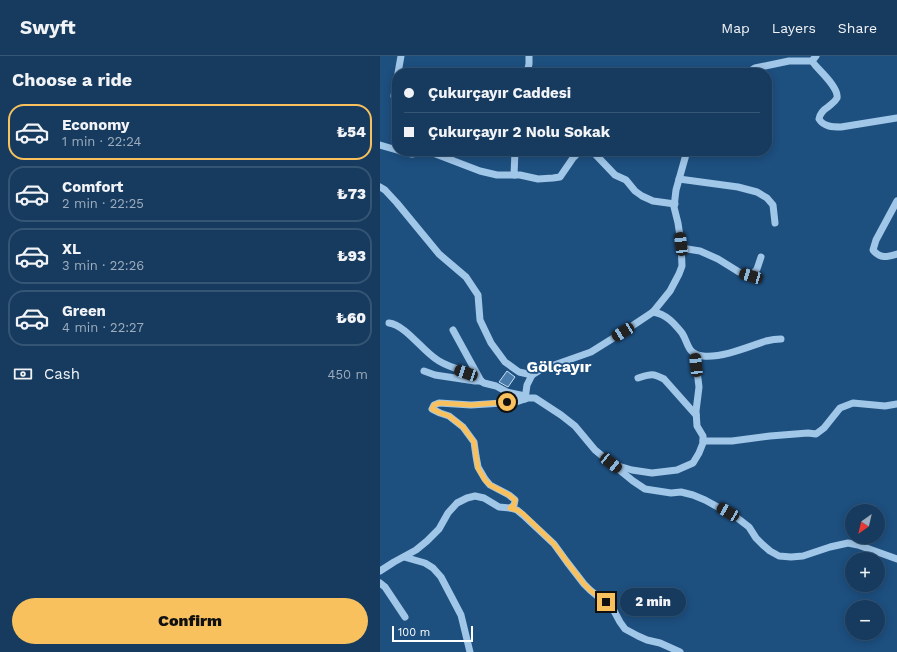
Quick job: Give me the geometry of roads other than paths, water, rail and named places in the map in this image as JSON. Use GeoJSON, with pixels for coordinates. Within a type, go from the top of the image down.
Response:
{"type":"FeatureCollection","features":[{"type":"Feature","properties":{"kind":"street"},"geometry":{"type":"LineString","coordinates":[[399,68],[401,56]]}},
{"type":"Feature","properties":{"kind":"street"},"geometry":{"type":"LineString","coordinates":[[528,68],[529,56]]}},
{"type":"Feature","properties":{"kind":"street"},"geometry":{"type":"LineString","coordinates":[[797,56],[812,59],[834,86],[837,98],[820,114],[819,119],[825,125],[841,127],[897,118]]}},
{"type":"Feature","properties":{"kind":"street"},"geometry":{"type":"LineString","coordinates":[[755,68],[789,61],[812,59]]}},
{"type":"Feature","properties":{"kind":"street"},"geometry":{"type":"LineString","coordinates":[[380,145],[392,149]]}},
{"type":"Feature","properties":{"kind":"street"},"geometry":{"type":"LineString","coordinates":[[441,156],[480,171],[497,175],[514,175],[538,179],[560,177],[576,156]]}},
{"type":"Feature","properties":{"kind":"street"},"geometry":{"type":"LineString","coordinates":[[514,175],[515,156]]}},
{"type":"Feature","properties":{"kind":"street"},"geometry":{"type":"LineString","coordinates":[[597,156],[615,175],[626,180],[635,191],[642,196],[653,201],[675,204]]}},
{"type":"Feature","properties":{"kind":"street"},"geometry":{"type":"LineString","coordinates":[[525,398],[527,384],[532,375],[540,370],[591,352],[653,312],[670,291],[682,266],[678,223],[674,207],[676,190],[686,156]]}},
{"type":"Feature","properties":{"kind":"street"},"geometry":{"type":"LineString","coordinates":[[679,179],[757,192],[767,198],[773,205],[775,222]]}},
{"type":"Feature","properties":{"kind":"street"},"geometry":{"type":"LineString","coordinates":[[380,187],[385,190],[397,203],[439,254],[466,277],[478,295],[480,320],[491,343],[505,362],[520,372],[532,375]]}},
{"type":"Feature","properties":{"kind":"street"},"geometry":{"type":"LineString","coordinates":[[897,201],[876,240],[873,250],[878,255],[888,257],[897,254]]}},
{"type":"Feature","properties":{"kind":"street"},"geometry":{"type":"LineString","coordinates":[[681,248],[700,251],[718,259],[739,272],[751,276],[757,269],[761,257]]}},
{"type":"Feature","properties":{"kind":"street"},"geometry":{"type":"LineString","coordinates":[[611,463],[632,470],[652,473],[677,470],[693,463],[699,453],[703,441],[703,436],[697,426],[696,414],[699,387],[695,354],[688,346],[683,334],[671,320],[661,313],[653,312]]}},
{"type":"Feature","properties":{"kind":"street"},"geometry":{"type":"LineString","coordinates":[[389,323],[394,324],[411,336],[422,348],[445,365],[507,392],[525,398],[535,398],[561,415],[574,426],[595,450],[645,489],[671,493],[681,492],[693,495],[720,508],[736,517],[749,527],[756,538],[763,545],[770,551],[780,556],[803,556],[830,546],[848,543],[858,545],[897,559]]}},
{"type":"Feature","properties":{"kind":"street"},"geometry":{"type":"LineString","coordinates":[[453,330],[481,381]]}},
{"type":"Feature","properties":{"kind":"street"},"geometry":{"type":"LineString","coordinates":[[695,354],[704,356],[719,355],[767,341],[781,339]]}},
{"type":"Feature","properties":{"kind":"street"},"geometry":{"type":"LineString","coordinates":[[424,371],[435,375],[481,381]]}},
{"type":"Feature","properties":{"kind":"street"},"geometry":{"type":"LineString","coordinates":[[638,378],[652,374],[664,379],[696,414]]}},
{"type":"Feature","properties":{"kind":"street"},"geometry":{"type":"LineString","coordinates":[[510,508],[514,505],[515,500],[509,495],[490,485],[485,480],[478,468],[474,442],[463,427],[449,416],[432,409],[434,405],[439,403],[471,405],[497,404],[516,402],[525,398]]}},
{"type":"Feature","properties":{"kind":"street"},"geometry":{"type":"LineString","coordinates":[[703,441],[732,441],[770,436],[808,433],[816,434],[824,428],[840,408],[848,404],[860,403],[885,406],[897,404]]}},
{"type":"Feature","properties":{"kind":"street"},"geometry":{"type":"LineString","coordinates":[[380,571],[416,550],[427,541],[439,529],[448,513],[457,504],[467,498],[475,496],[484,498],[499,507],[517,510],[523,514],[554,544],[584,584],[613,610],[626,629],[647,640],[660,643],[680,652]]}},
{"type":"Feature","properties":{"kind":"street"},"geometry":{"type":"LineString","coordinates":[[404,557],[433,568],[441,577],[461,615],[470,652]]}},
{"type":"Feature","properties":{"kind":"street"},"geometry":{"type":"LineString","coordinates":[[380,583],[385,587],[405,617]]}},
{"type":"Feature","properties":{"kind":"district","name":"Gölçayır"},"geometry":{"type":"Point","coordinates":[559,366]}}]}
